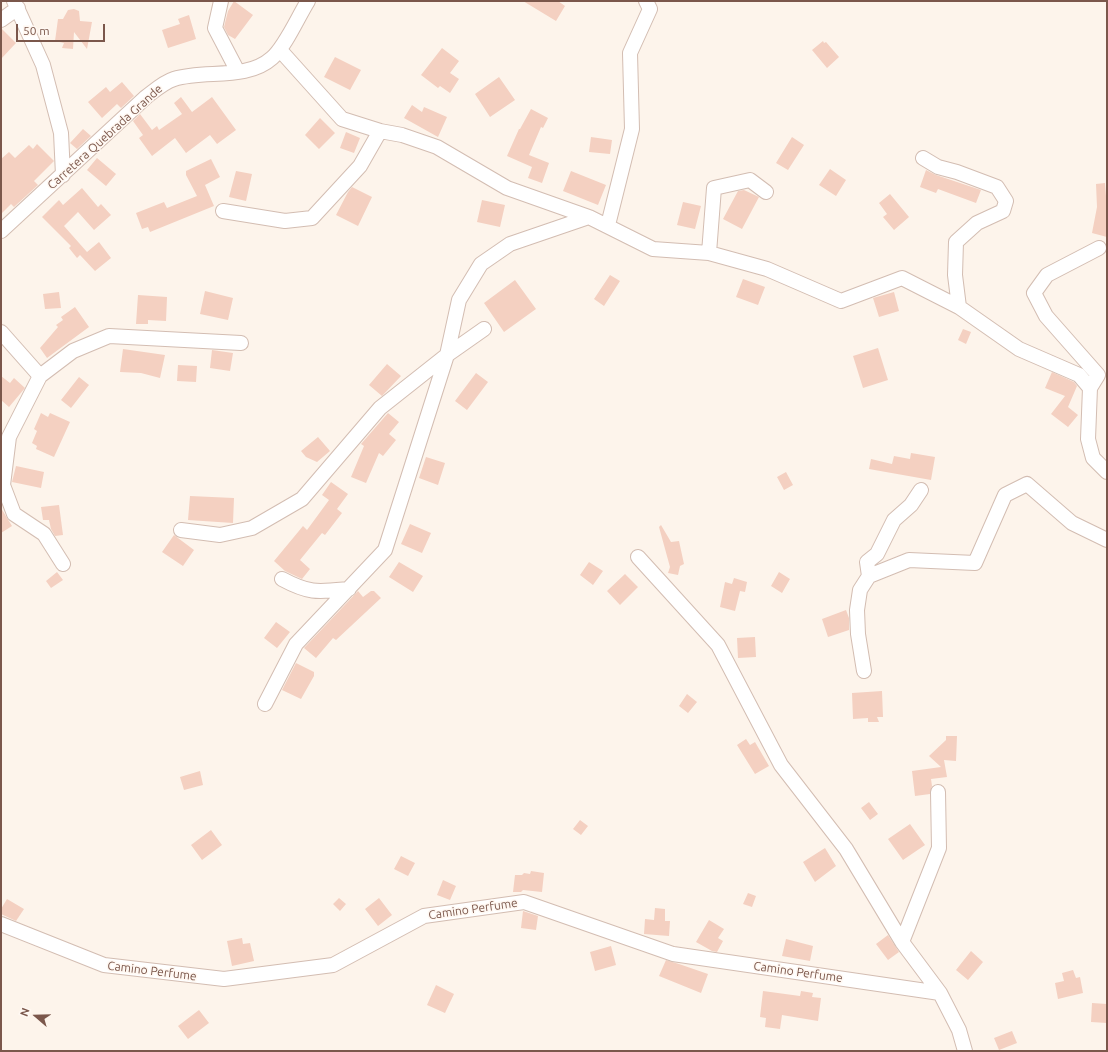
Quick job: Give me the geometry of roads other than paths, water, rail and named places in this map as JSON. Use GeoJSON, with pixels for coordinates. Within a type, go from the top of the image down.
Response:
{"type":"FeatureCollection","features":[{"type":"Feature","properties":{"kind":"street"},"geometry":{"type":"LineString","coordinates":[[221,1],[215,28],[238,72]]}},
{"type":"Feature","properties":{"kind":"street","name":"Carretera Quebrada Grande"},"geometry":{"type":"LineString","coordinates":[[1,231],[146,97],[172,79],[184,76],[238,72],[263,65],[280,50],[308,1]]}},
{"type":"Feature","properties":{"kind":"street"},"geometry":{"type":"LineString","coordinates":[[608,225],[632,129],[630,53],[650,9],[646,1]]}},
{"type":"Feature","properties":{"kind":"street"},"geometry":{"type":"LineString","coordinates":[[1,20],[16,5],[43,65],[60,132],[63,175]]}},
{"type":"Feature","properties":{"kind":"street"},"geometry":{"type":"LineString","coordinates":[[280,50],[342,120],[380,131],[402,135],[437,147],[507,188],[590,217],[653,249],[709,253],[767,269],[841,301],[902,278],[959,307],[1019,349],[1079,375],[1090,388]]}},
{"type":"Feature","properties":{"kind":"street"},"geometry":{"type":"LineString","coordinates":[[223,211],[286,221],[312,218],[360,166],[380,131]]}},
{"type":"Feature","properties":{"kind":"street"},"geometry":{"type":"LineString","coordinates":[[923,158],[938,167],[957,172],[997,187],[1006,201],[1003,211],[977,223],[956,242],[955,275],[959,307]]}},
{"type":"Feature","properties":{"kind":"street"},"geometry":{"type":"LineString","coordinates":[[709,253],[714,188],[750,180],[766,192]]}},
{"type":"Feature","properties":{"kind":"street"},"geometry":{"type":"LineString","coordinates":[[265,704],[296,644],[385,550],[447,355],[459,300],[481,264],[510,244],[590,217]]}},
{"type":"Feature","properties":{"kind":"street"},"geometry":{"type":"LineString","coordinates":[[1099,248],[1047,275],[1034,293],[1046,316],[1098,375],[1090,388],[1088,439],[1093,458],[1107,472]]}},
{"type":"Feature","properties":{"kind":"street"},"geometry":{"type":"LineString","coordinates":[[181,530],[220,535],[252,528],[302,498],[380,408],[447,355],[484,329]]}},
{"type":"Feature","properties":{"kind":"street"},"geometry":{"type":"LineString","coordinates":[[1,332],[40,376]]}},
{"type":"Feature","properties":{"kind":"street"},"geometry":{"type":"LineString","coordinates":[[63,564],[44,534],[14,514],[3,485],[9,437],[40,376],[73,351],[109,336],[241,344]]}},
{"type":"Feature","properties":{"kind":"street"},"geometry":{"type":"LineString","coordinates":[[864,671],[858,634],[857,610],[860,590],[869,576],[909,560],[976,563],[1005,495],[1027,484],[1072,523],[1107,540]]}},
{"type":"Feature","properties":{"kind":"street"},"geometry":{"type":"LineString","coordinates":[[869,576],[867,562],[877,554],[894,520],[911,505],[921,490]]}},
{"type":"Feature","properties":{"kind":"street"},"geometry":{"type":"LineString","coordinates":[[638,558],[718,645],[781,765],[846,849],[902,942],[940,992],[960,1030],[965,1051]]}},
{"type":"Feature","properties":{"kind":"street"},"geometry":{"type":"LineString","coordinates":[[282,579],[299,588],[316,592],[349,589]]}},
{"type":"Feature","properties":{"kind":"street"},"geometry":{"type":"LineString","coordinates":[[902,942],[939,848],[935,800]]}},
{"type":"Feature","properties":{"kind":"street","name":"Camino Perfume"},"geometry":{"type":"LineString","coordinates":[[1,924],[104,965],[224,980],[333,965],[424,916],[524,902],[673,954],[940,992]]}}]}
